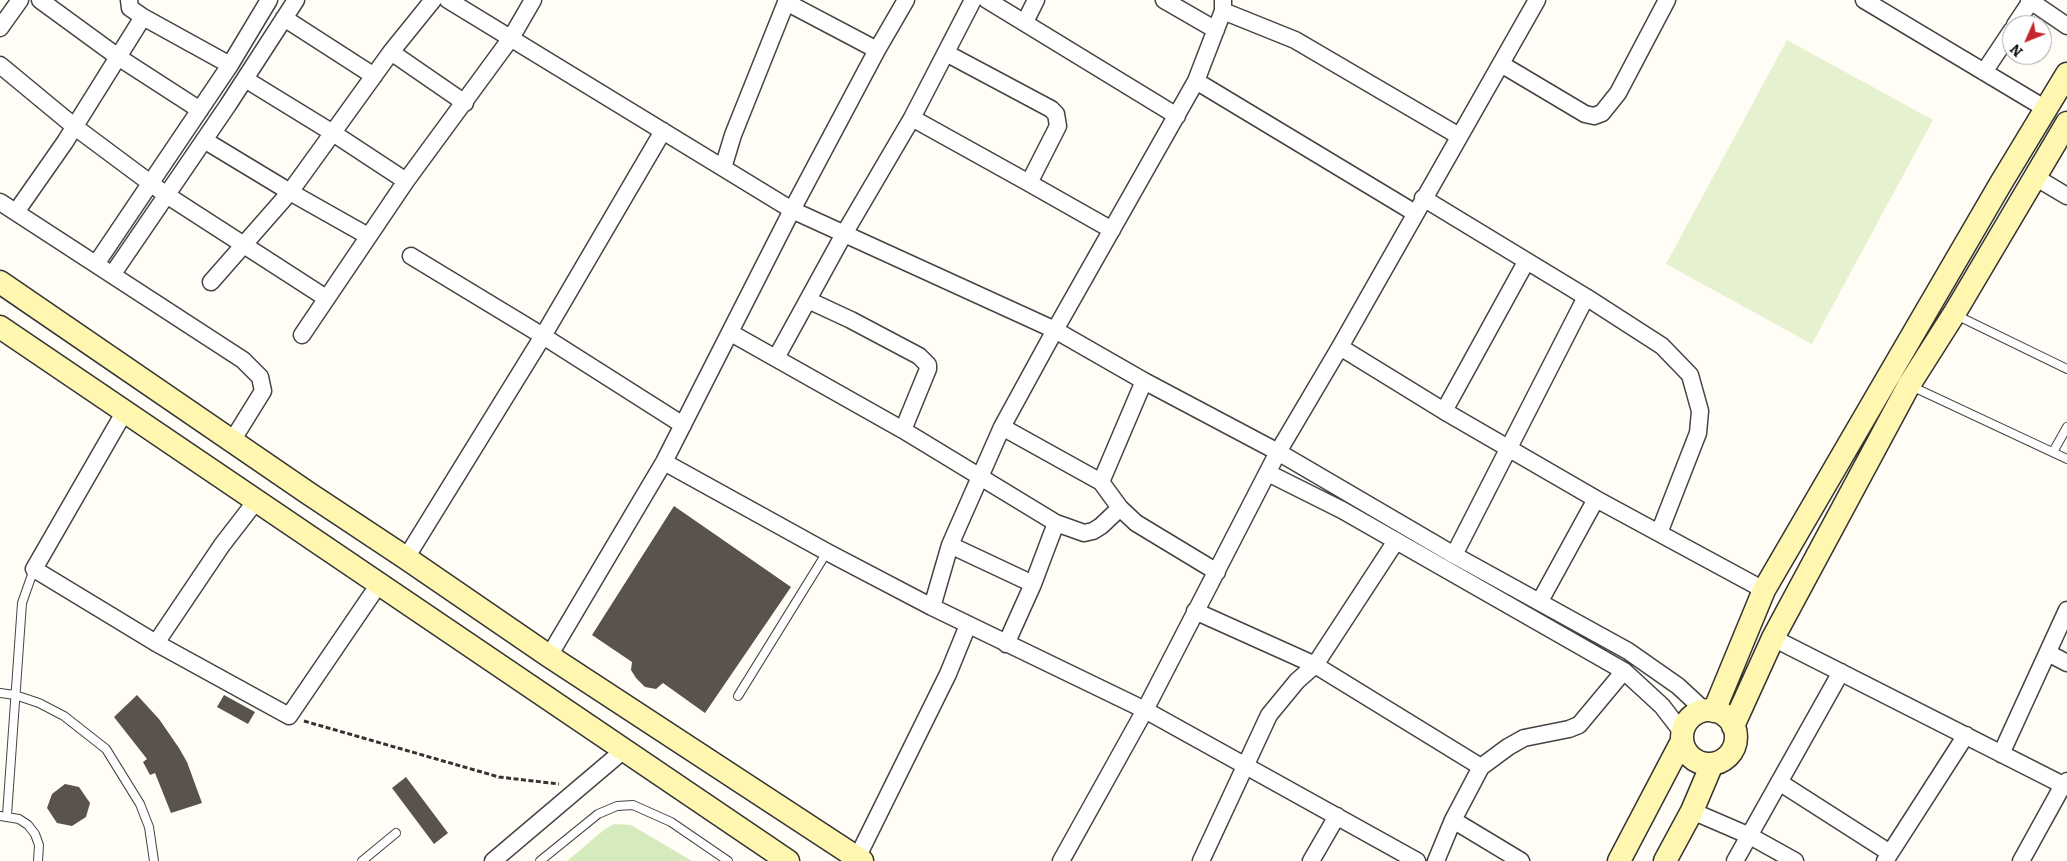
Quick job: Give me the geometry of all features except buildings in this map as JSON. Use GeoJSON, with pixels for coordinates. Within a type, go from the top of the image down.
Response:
{"type":"FeatureCollection","features":[{"type":"Feature","properties":{"kind":"main road"},"geometry":{"type":"LineString","coordinates":[[1710,711],[1764,590],[2067,74]]}},
{"type":"Feature","properties":{"kind":"main road"},"geometry":{"type":"LineString","coordinates":[[1733,726],[1773,638],[1909,385],[1954,314],[2067,123]]}},
{"type":"Feature","properties":{"kind":"main road"},"geometry":{"type":"LineString","coordinates":[[0,282],[308,494],[406,558],[549,656],[860,859]]}},
{"type":"Feature","properties":{"kind":"main road"},"geometry":{"type":"LineString","coordinates":[[42,355],[61,324]]}},
{"type":"Feature","properties":{"kind":"main road"},"geometry":{"type":"LineString","coordinates":[[0,327],[86,383],[288,523],[788,861]]}},
{"type":"Feature","properties":{"kind":"main road"},"geometry":{"type":"LineString","coordinates":[[86,383],[104,354]]}},
{"type":"Feature","properties":{"kind":"main road"},"geometry":{"type":"LineString","coordinates":[[288,523],[308,494]]}},
{"type":"Feature","properties":{"kind":"main road"},"geometry":{"type":"LineString","coordinates":[[1619,861],[1691,718],[1710,711],[1722,714],[1733,726],[1736,734],[1732,750],[1727,757],[1712,764],[1696,761],[1685,749],[1682,737]]}},
{"type":"Feature","properties":{"kind":"main road"},"geometry":{"type":"LineString","coordinates":[[1665,861],[1692,811],[1712,764]]}},
{"type":"Feature","properties":{"kind":"street"},"geometry":{"type":"LineString","coordinates":[[0,28],[20,0]]}},
{"type":"Feature","properties":{"kind":"street"},"geometry":{"type":"LineString","coordinates":[[40,0],[118,57],[200,110]]}},
{"type":"Feature","properties":{"kind":"street"},"geometry":{"type":"LineString","coordinates":[[129,0],[130,8],[143,17],[230,65]]}},
{"type":"Feature","properties":{"kind":"street"},"geometry":{"type":"LineString","coordinates":[[112,275],[165,194],[228,105],[296,0]]}},
{"type":"Feature","properties":{"kind":"street"},"geometry":{"type":"LineString","coordinates":[[211,282],[290,192],[391,52],[432,0]]}},
{"type":"Feature","properties":{"kind":"street"},"geometry":{"type":"LineString","coordinates":[[448,0],[792,210],[1054,330],[1144,381],[1278,452],[1454,555],[1628,651],[1710,711]]}},
{"type":"Feature","properties":{"kind":"street"},"geometry":{"type":"LineString","coordinates":[[302,335],[406,182],[511,38],[533,0]]}},
{"type":"Feature","properties":{"kind":"street"},"geometry":{"type":"LineString","coordinates":[[549,656],[664,462],[792,210],[877,50],[906,0]]}},
{"type":"Feature","properties":{"kind":"street"},"geometry":{"type":"LineString","coordinates":[[776,358],[844,234],[912,118],[973,0]]}},
{"type":"Feature","properties":{"kind":"street"},"geometry":{"type":"LineString","coordinates":[[988,0],[1177,116]]}},
{"type":"Feature","properties":{"kind":"street"},"geometry":{"type":"LineString","coordinates":[[1026,22],[1036,0]]}},
{"type":"Feature","properties":{"kind":"street"},"geometry":{"type":"LineString","coordinates":[[1164,0],[1216,30]]}},
{"type":"Feature","properties":{"kind":"street"},"geometry":{"type":"LineString","coordinates":[[1061,861],[1145,710],[1278,452],[1340,347],[1537,0]]}},
{"type":"Feature","properties":{"kind":"street"},"geometry":{"type":"LineString","coordinates":[[1501,64],[1585,114],[1594,116],[1602,113],[1618,93],[1667,0]]}},
{"type":"Feature","properties":{"kind":"street"},"geometry":{"type":"LineString","coordinates":[[1864,0],[2046,110]]}},
{"type":"Feature","properties":{"kind":"street"},"geometry":{"type":"LineString","coordinates":[[723,168],[733,135],[786,1],[877,50]]}},
{"type":"Feature","properties":{"kind":"street"},"geometry":{"type":"LineString","coordinates":[[2021,15],[2030,1],[2067,26]]}},
{"type":"Feature","properties":{"kind":"street"},"geometry":{"type":"LineString","coordinates":[[96,264],[230,65],[264,2]]}},
{"type":"Feature","properties":{"kind":"street"},"geometry":{"type":"LineString","coordinates":[[932,607],[950,545],[1002,428],[1054,330],[1196,81],[1216,30],[1223,5],[1295,40],[1459,136]]}},
{"type":"Feature","properties":{"kind":"street"},"geometry":{"type":"LineString","coordinates":[[16,212],[75,127],[143,17]]}},
{"type":"Feature","properties":{"kind":"street"},"geometry":{"type":"LineString","coordinates":[[284,18],[374,76]]}},
{"type":"Feature","properties":{"kind":"street"},"geometry":{"type":"LineString","coordinates":[[1984,72],[2002,45]]}},
{"type":"Feature","properties":{"kind":"street"},"geometry":{"type":"LineString","coordinates":[[391,52],[465,103]]}},
{"type":"Feature","properties":{"kind":"street"},"geometry":{"type":"LineString","coordinates":[[946,53],[1046,105],[1056,114],[1058,126],[1028,183]]}},
{"type":"Feature","properties":{"kind":"street"},"geometry":{"type":"LineString","coordinates":[[0,66],[75,127],[165,194],[326,298]]}},
{"type":"Feature","properties":{"kind":"street"},"geometry":{"type":"LineString","coordinates":[[245,79],[333,133],[406,182]]}},
{"type":"Feature","properties":{"kind":"street"},"geometry":{"type":"LineString","coordinates":[[1196,81],[1415,213]]}},
{"type":"Feature","properties":{"kind":"street"},"geometry":{"type":"LineString","coordinates":[[210,95],[228,105]]}},
{"type":"Feature","properties":{"kind":"street"},"geometry":{"type":"LineString","coordinates":[[912,118],[1112,230]]}},
{"type":"Feature","properties":{"kind":"street"},"geometry":{"type":"LineString","coordinates":[[406,558],[543,336],[663,131]]}},
{"type":"Feature","properties":{"kind":"street"},"geometry":{"type":"LineString","coordinates":[[204,140],[368,236]]}},
{"type":"Feature","properties":{"kind":"street"},"geometry":{"type":"LineString","coordinates":[[2035,177],[2067,196]]}},
{"type":"Feature","properties":{"kind":"street"},"geometry":{"type":"LineString","coordinates":[[1423,198],[1586,297],[1662,346],[1690,375],[1697,393],[1700,410],[1698,433],[1659,533]]}},
{"type":"Feature","properties":{"kind":"street"},"geometry":{"type":"LineString","coordinates":[[0,202],[243,360],[260,377],[263,391],[232,441]]}},
{"type":"Feature","properties":{"kind":"street"},"geometry":{"type":"LineString","coordinates":[[411,256],[543,336],[683,425]]}},
{"type":"Feature","properties":{"kind":"street"},"geometry":{"type":"LineString","coordinates":[[1444,411],[1526,262]]}},
{"type":"Feature","properties":{"kind":"street"},"geometry":{"type":"LineString","coordinates":[[1454,555],[1510,449],[1586,297]]}},
{"type":"Feature","properties":{"kind":"street"},"geometry":{"type":"LineString","coordinates":[[808,300],[851,320],[919,356],[928,365],[903,430]]}},
{"type":"Feature","properties":{"kind":"street"},"geometry":{"type":"LineString","coordinates":[[731,332],[903,430],[1056,523],[1084,533],[1093,531],[1120,508]]}},
{"type":"Feature","properties":{"kind":"street"},"geometry":{"type":"LineString","coordinates":[[1340,347],[1444,411],[1596,499],[1764,590]]}},
{"type":"Feature","properties":{"kind":"street"},"geometry":{"type":"LineString","coordinates":[[1101,482],[1144,381]]}},
{"type":"Feature","properties":{"kind":"street"},"geometry":{"type":"LineString","coordinates":[[125,411],[34,569],[156,643],[289,716],[378,584]]}},
{"type":"Feature","properties":{"kind":"street"},"geometry":{"type":"LineString","coordinates":[[1002,428],[1101,482],[1120,508],[1136,523],[1217,572]]}},
{"type":"Feature","properties":{"kind":"street"},"geometry":{"type":"LineString","coordinates":[[664,462],[827,552],[932,607],[1145,710],[1417,861]]}},
{"type":"Feature","properties":{"kind":"street"},"geometry":{"type":"LineString","coordinates":[[1268,473],[1342,510],[1624,671],[1662,706],[1682,737]]}},
{"type":"Feature","properties":{"kind":"street"},"geometry":{"type":"LineString","coordinates":[[1540,601],[1596,499]]}},
{"type":"Feature","properties":{"kind":"street"},"geometry":{"type":"LineString","coordinates":[[156,643],[222,545],[256,501]]}},
{"type":"Feature","properties":{"kind":"street"},"geometry":{"type":"LineString","coordinates":[[1006,644],[1033,584],[1056,523]]}},
{"type":"Feature","properties":{"kind":"street"},"geometry":{"type":"LineString","coordinates":[[1201,861],[1269,715],[1297,681],[1315,665],[1396,542]]}},
{"type":"Feature","properties":{"kind":"street"},"geometry":{"type":"LineString","coordinates":[[950,545],[1033,584]]}},
{"type":"Feature","properties":{"kind":"street"},"geometry":{"type":"LineString","coordinates":[[2001,754],[2067,610]]}},
{"type":"Feature","properties":{"kind":"street"},"geometry":{"type":"LineString","coordinates":[[1196,611],[1315,665],[1481,767]]}},
{"type":"Feature","properties":{"kind":"street"},"geometry":{"type":"LineString","coordinates":[[860,859],[948,674],[968,625]]}},
{"type":"Feature","properties":{"kind":"street"},"geometry":{"type":"LineString","coordinates":[[1773,638],[2001,754],[2066,784],[2021,861]]}},
{"type":"Feature","properties":{"kind":"street"},"geometry":{"type":"LineString","coordinates":[[2048,654],[2067,663]]}},
{"type":"Feature","properties":{"kind":"street"},"geometry":{"type":"LineString","coordinates":[[1436,861],[1453,820],[1481,767],[1524,738],[1569,729],[1579,724],[1588,717],[1624,671]]}},
{"type":"Feature","properties":{"kind":"street"},"geometry":{"type":"LineString","coordinates":[[1735,861],[1841,672]]}},
{"type":"Feature","properties":{"kind":"street"},"geometry":{"type":"LineString","coordinates":[[1779,782],[1888,857],[1966,735]]}},
{"type":"Feature","properties":{"kind":"street"},"geometry":{"type":"LineString","coordinates":[[494,861],[624,750]]}},
{"type":"Feature","properties":{"kind":"street"},"geometry":{"type":"LineString","coordinates":[[1692,811],[1750,836],[1795,861]]}},
{"type":"Feature","properties":{"kind":"street"},"geometry":{"type":"LineString","coordinates":[[1311,861],[1337,816]]}},
{"type":"Feature","properties":{"kind":"street"},"geometry":{"type":"LineString","coordinates":[[1453,820],[1521,861]]}},
{"type":"Feature","properties":{"kind":"lane"},"geometry":{"type":"LineString","coordinates":[[1954,314],[2067,369]]}},
{"type":"Feature","properties":{"kind":"lane"},"geometry":{"type":"LineString","coordinates":[[1909,385],[2067,459]]}},
{"type":"Feature","properties":{"kind":"lane"},"geometry":{"type":"LineString","coordinates":[[2054,452],[2067,427]]}},
{"type":"Feature","properties":{"kind":"lane"},"geometry":{"type":"LineString","coordinates":[[738,696],[827,552]]}},
{"type":"Feature","properties":{"kind":"lane"},"geometry":{"type":"LineString","coordinates":[[34,569],[22,603],[4,815],[18,819],[28,825],[35,834],[39,845],[38,861]]}},
{"type":"Feature","properties":{"kind":"lane"},"geometry":{"type":"LineString","coordinates":[[0,693],[15,695],[39,703],[64,716],[106,749],[140,804],[149,827],[154,861]]}},
{"type":"Feature","properties":{"kind":"lane"},"geometry":{"type":"LineString","coordinates":[[540,861],[598,814],[617,806],[633,805],[670,822],[728,861]]}},
{"type":"Feature","properties":{"kind":"lane"},"geometry":{"type":"LineString","coordinates":[[362,861],[396,833]]}},
{"type":"Feature","properties":{"kind":"path"},"geometry":{"type":"LineString","coordinates":[[289,716],[499,777],[582,787]]}},
{"type":"Feature","properties":{"kind":"green space"},"geometry":{"type":"Polygon","coordinates":[[[1787,40],[1933,120],[1812,344],[1666,264],[1787,40]]]}},
{"type":"Feature","properties":{"kind":"green space"},"geometry":{"type":"Polygon","coordinates":[[[614,824],[631,825],[692,861],[567,861],[605,829],[614,824]]]}}]}
